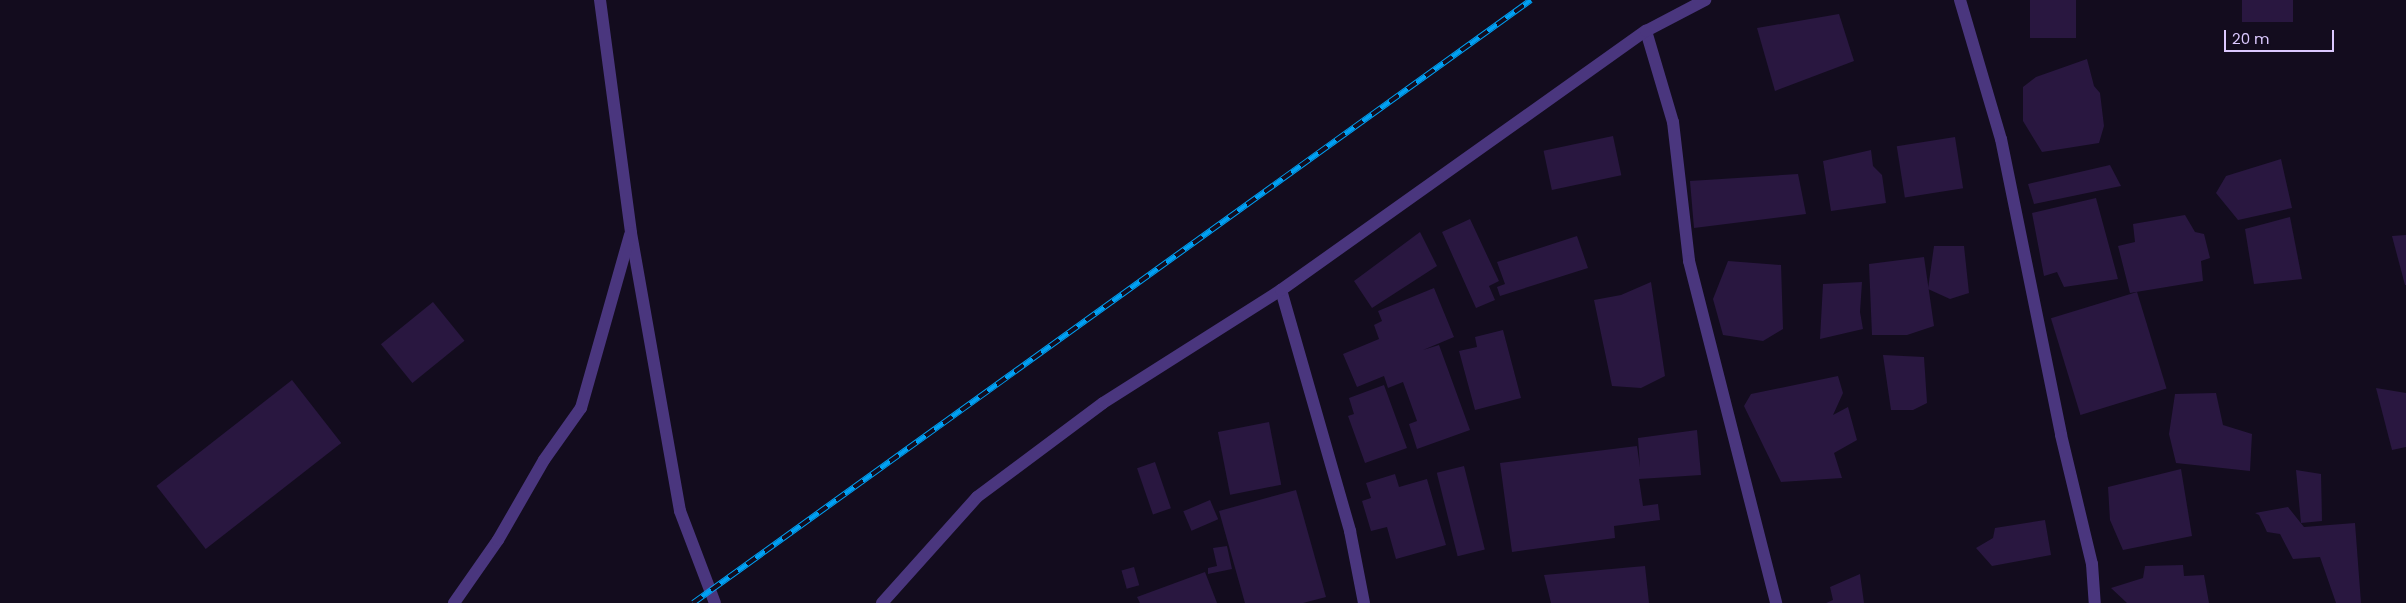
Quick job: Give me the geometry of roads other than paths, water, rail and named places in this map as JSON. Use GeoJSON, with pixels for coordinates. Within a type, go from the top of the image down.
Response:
{"type":"FeatureCollection","features":[{"type":"Feature","properties":{"kind":"street"},"geometry":{"type":"LineString","coordinates":[[600,0],[631,233],[680,510],[716,603]]}},
{"type":"Feature","properties":{"kind":"street"},"geometry":{"type":"LineString","coordinates":[[882,603],[977,497],[1103,403],[1281,290],[1646,31],[1705,0]]}},
{"type":"Feature","properties":{"kind":"street"},"geometry":{"type":"LineString","coordinates":[[1960,0],[2001,139],[2061,435],[2092,564],[2095,603]]}},
{"type":"Feature","properties":{"kind":"street"},"geometry":{"type":"LineString","coordinates":[[1646,31],[1672,122],[1689,261],[1776,603]]}},
{"type":"Feature","properties":{"kind":"street"},"geometry":{"type":"LineString","coordinates":[[454,603],[498,540],[544,460],[581,408],[631,233]]}},
{"type":"Feature","properties":{"kind":"street"},"geometry":{"type":"LineString","coordinates":[[1281,290],[1350,531],[1364,603]]}},
{"type":"Feature","properties":{"kind":"railway"},"geometry":{"type":"LineString","coordinates":[[693,603],[1531,0]]}}]}
